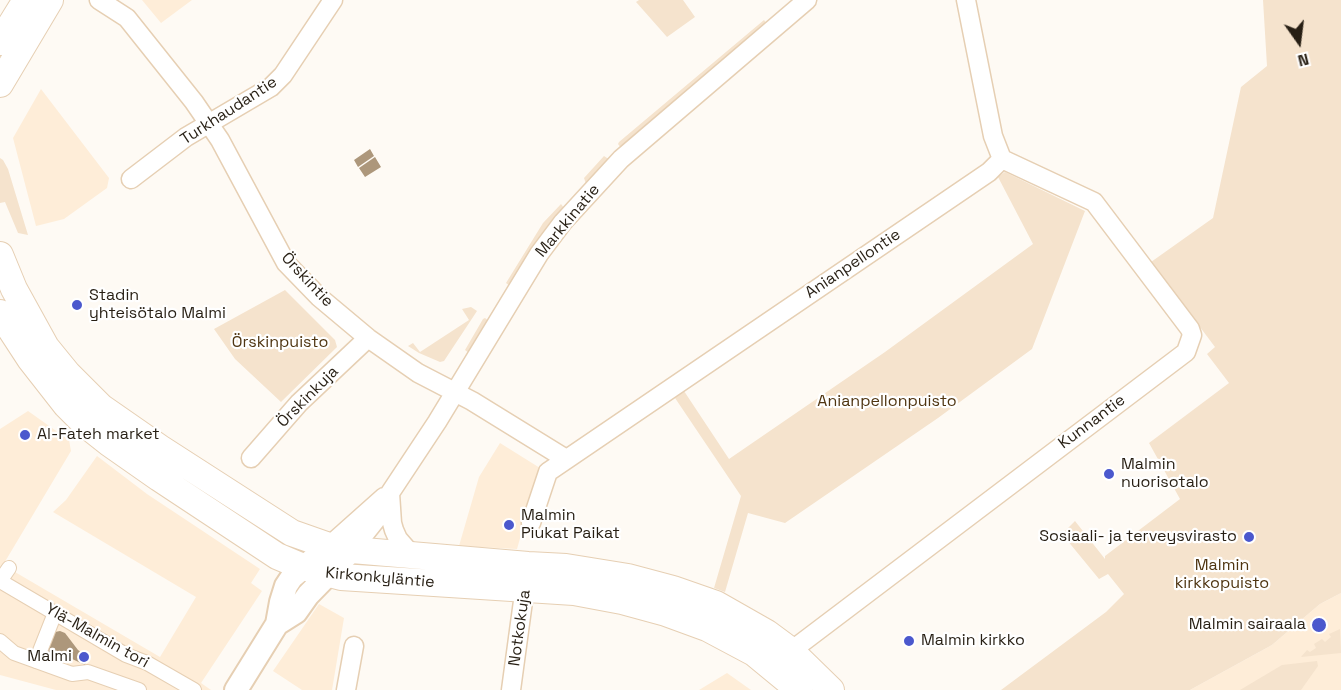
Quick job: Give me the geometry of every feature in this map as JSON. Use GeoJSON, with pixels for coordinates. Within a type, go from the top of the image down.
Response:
{"type":"FeatureCollection","features":[{"type":"Feature","properties":{"kind":"main road"},"geometry":{"type":"LineString","coordinates":[[0,42],[26,0]]}},
{"type":"Feature","properties":{"kind":"main road"},"geometry":{"type":"LineString","coordinates":[[0,84],[50,0]]}},
{"type":"Feature","properties":{"kind":"main road","name":"Kirkonkyläntie"},"geometry":{"type":"LineString","coordinates":[[0,255],[14,289],[46,347],[68,374],[101,407],[292,533],[340,548],[412,555],[527,577]]}},
{"type":"Feature","properties":{"kind":"main road","name":"Kirkonkyläntie"},"geometry":{"type":"LineString","coordinates":[[2,323],[66,405],[99,435],[262,547],[303,567],[360,579],[527,577],[566,567],[628,577],[716,604],[760,629],[799,690]]}},
{"type":"Feature","properties":{"kind":"main road","name":"Kirkonkyläntie"},"geometry":{"type":"LineString","coordinates":[[781,659],[831,690]]}},
{"type":"Feature","properties":{"kind":"street","name":"Örskintie"},"geometry":{"type":"LineString","coordinates":[[99,0],[126,18],[142,34],[210,124],[286,263],[319,297],[368,338],[418,373],[472,401],[566,459]]}},
{"type":"Feature","properties":{"kind":"street","name":"Turkhaudantie"},"geometry":{"type":"LineString","coordinates":[[131,179],[186,137],[271,87],[283,75],[333,0]]}},
{"type":"Feature","properties":{"kind":"street","name":"Markkinatie"},"geometry":{"type":"LineString","coordinates":[[340,548],[375,521],[538,254],[563,222],[621,159],[807,0]]}},
{"type":"Feature","properties":{"kind":"street"},"geometry":{"type":"LineString","coordinates":[[966,0],[993,136],[1002,159]]}},
{"type":"Feature","properties":{"kind":"street","name":"Anianpellontie"},"geometry":{"type":"LineString","coordinates":[[531,523],[548,472],[989,172],[1002,159]]}},
{"type":"Feature","properties":{"kind":"street","name":"Kunnantie"},"geometry":{"type":"LineString","coordinates":[[781,659],[1186,352],[1192,335],[1190,329],[1094,202],[1002,159]]}},
{"type":"Feature","properties":{"kind":"street","name":"Örskinkuja"},"geometry":{"type":"LineString","coordinates":[[251,458],[299,403],[368,338]]}},
{"type":"Feature","properties":{"kind":"street","name":"Kirkonkyläntie"},"geometry":{"type":"LineString","coordinates":[[390,493],[394,530],[398,539],[412,555]]}},
{"type":"Feature","properties":{"kind":"street"},"geometry":{"type":"LineString","coordinates":[[236,690],[277,624],[280,602],[286,586],[303,567],[340,548]]}},
{"type":"Feature","properties":{"kind":"street"},"geometry":{"type":"LineString","coordinates":[[277,624],[296,612],[328,574],[340,548]]}},
{"type":"Feature","properties":{"kind":"street"},"geometry":{"type":"LineString","coordinates":[[0,581],[9,568]]}},
{"type":"Feature","properties":{"kind":"street","name":"Notkokuja"},"geometry":{"type":"LineString","coordinates":[[511,690],[527,577]]}},
{"type":"Feature","properties":{"kind":"street","name":"Ylä-Malmin tori"},"geometry":{"type":"LineString","coordinates":[[0,581],[126,656],[147,663],[194,690]]}},
{"type":"Feature","properties":{"kind":"street"},"geometry":{"type":"LineString","coordinates":[[36,661],[55,613]]}},
{"type":"Feature","properties":{"kind":"street","name":"Ylä-Malmin tori"},"geometry":{"type":"LineString","coordinates":[[0,641],[14,653],[72,674],[88,672],[139,690]]}},
{"type":"Feature","properties":{"kind":"street"},"geometry":{"type":"LineString","coordinates":[[346,690],[354,646]]}},
{"type":"Feature","properties":{"kind":"shaded area"},"geometry":{"type":"Polygon","coordinates":[[[142,0],[192,0],[161,23],[142,0]]]}},
{"type":"Feature","properties":{"kind":"shaded area"},"geometry":{"type":"Polygon","coordinates":[[[41,89],[109,178],[107,188],[64,219],[36,226],[13,138],[41,89]]]}},
{"type":"Feature","properties":{"kind":"shaded area"},"geometry":{"type":"Polygon","coordinates":[[[370,149],[374,156],[358,167],[354,160],[370,149]]]}},
{"type":"Feature","properties":{"kind":"shaded area"},"geometry":{"type":"Polygon","coordinates":[[[375,157],[381,167],[365,177],[359,168],[375,157]]]}},
{"type":"Feature","properties":{"kind":"shaded area"},"geometry":{"type":"Polygon","coordinates":[[[28,411],[69,440],[71,451],[3,565],[160,657],[196,597],[53,512],[66,500],[97,456],[147,494],[260,569],[251,583],[262,591],[201,683],[211,690],[56,690],[0,675],[0,429],[28,411]]]}},
{"type":"Feature","properties":{"kind":"shaded area"},"geometry":{"type":"Polygon","coordinates":[[[500,443],[540,468],[517,549],[459,546],[479,477],[500,443]]]}},
{"type":"Feature","properties":{"kind":"shaded area","name":"Malmin sairaala"},"geometry":{"type":"Polygon","coordinates":[[[1341,593],[1341,690],[1190,690],[1272,645],[1320,604],[1341,593]]]}},
{"type":"Feature","properties":{"kind":"shaded area"},"geometry":{"type":"Polygon","coordinates":[[[319,604],[344,618],[332,690],[302,690],[273,671],[319,604]]]}},
{"type":"Feature","properties":{"kind":"shaded area"},"geometry":{"type":"Polygon","coordinates":[[[55,632],[65,633],[78,650],[85,655],[87,658],[85,665],[70,658],[68,661],[47,653],[55,632]]]}},
{"type":"Feature","properties":{"kind":"shaded area"},"geometry":{"type":"Polygon","coordinates":[[[727,673],[751,690],[699,690],[727,673]]]}},
{"type":"Feature","properties":{"kind":"green space"},"geometry":{"type":"Polygon","coordinates":[[[639,0],[683,0],[695,17],[667,37],[636,2],[639,0]]]}},
{"type":"Feature","properties":{"kind":"green space","name":"Malmin kirkkopuisto"},"geometry":{"type":"Polygon","coordinates":[[[1263,0],[1341,0],[1341,593],[1320,604],[1272,645],[1190,690],[1001,690],[1106,612],[1124,594],[1108,574],[1099,579],[1062,534],[1075,521],[1105,559],[1105,556],[1180,499],[1149,443],[1229,383],[1207,354],[1215,347],[1151,262],[1213,218],[1241,87],[1267,66],[1263,0]]]}},
{"type":"Feature","properties":{"kind":"green space"},"geometry":{"type":"Polygon","coordinates":[[[764,20],[767,24],[621,148],[619,142],[764,20]]]}},
{"type":"Feature","properties":{"kind":"green space"},"geometry":{"type":"Polygon","coordinates":[[[604,156],[610,160],[586,184],[584,178],[604,156]]]}},
{"type":"Feature","properties":{"kind":"green space"},"geometry":{"type":"Polygon","coordinates":[[[0,158],[8,169],[28,235],[18,233],[5,202],[0,203],[0,158]]]}},
{"type":"Feature","properties":{"kind":"green space","name":"Anianpellonpuisto"},"geometry":{"type":"Polygon","coordinates":[[[1005,172],[1085,211],[1032,349],[938,418],[785,523],[748,513],[725,592],[714,588],[741,496],[675,398],[684,391],[729,459],[885,352],[1033,244],[998,177],[1005,172]]]}},
{"type":"Feature","properties":{"kind":"green space"},"geometry":{"type":"Polygon","coordinates":[[[561,204],[564,208],[537,241],[510,286],[506,283],[543,223],[561,204]]]}},
{"type":"Feature","properties":{"kind":"green space","name":"Örskinpuisto"},"geometry":{"type":"Polygon","coordinates":[[[285,290],[335,340],[337,347],[281,402],[235,359],[214,329],[285,290]]]}},
{"type":"Feature","properties":{"kind":"green space"},"geometry":{"type":"Polygon","coordinates":[[[471,307],[477,311],[444,361],[440,362],[419,353],[408,346],[413,343],[420,352],[469,320],[462,309],[471,307]]]}},
{"type":"Feature","properties":{"kind":"green space"},"geometry":{"type":"Polygon","coordinates":[[[485,318],[489,321],[469,353],[465,350],[485,318]]]}},
{"type":"Feature","properties":{"kind":"green space"},"geometry":{"type":"Polygon","coordinates":[[[1340,629],[1341,653],[1301,657],[1307,650],[1310,652],[1316,648],[1314,644],[1322,639],[1325,642],[1331,637],[1329,634],[1340,629]]]}},
{"type":"Feature","properties":{"kind":"green space"},"geometry":{"type":"Polygon","coordinates":[[[1317,661],[1318,666],[1301,690],[1240,690],[1282,665],[1317,661]]]}},
{"type":"Feature","properties":{"kind":"place","name":"Stadin yhteisötalo Malmi"},"geometry":{"type":"Point","coordinates":[77,305]}},
{"type":"Feature","properties":{"kind":"place","name":"Al-Fateh market"},"geometry":{"type":"Point","coordinates":[25,435]}},
{"type":"Feature","properties":{"kind":"place","name":"Malmin nuorisotalo"},"geometry":{"type":"Point","coordinates":[1109,474]}},
{"type":"Feature","properties":{"kind":"place","name":"Malmin Piukat Paikat"},"geometry":{"type":"Point","coordinates":[509,525]}},
{"type":"Feature","properties":{"kind":"place","name":"Sosiaali- ja terveysvirasto"},"geometry":{"type":"Point","coordinates":[1249,537]}},
{"type":"Feature","properties":{"kind":"place","name":"Malmin sairaala"},"geometry":{"type":"Point","coordinates":[1319,625]}},
{"type":"Feature","properties":{"kind":"place","name":"Malmin kirkko"},"geometry":{"type":"Point","coordinates":[909,641]}},
{"type":"Feature","properties":{"kind":"place","name":"Malmi"},"geometry":{"type":"Point","coordinates":[84,657]}}]}
